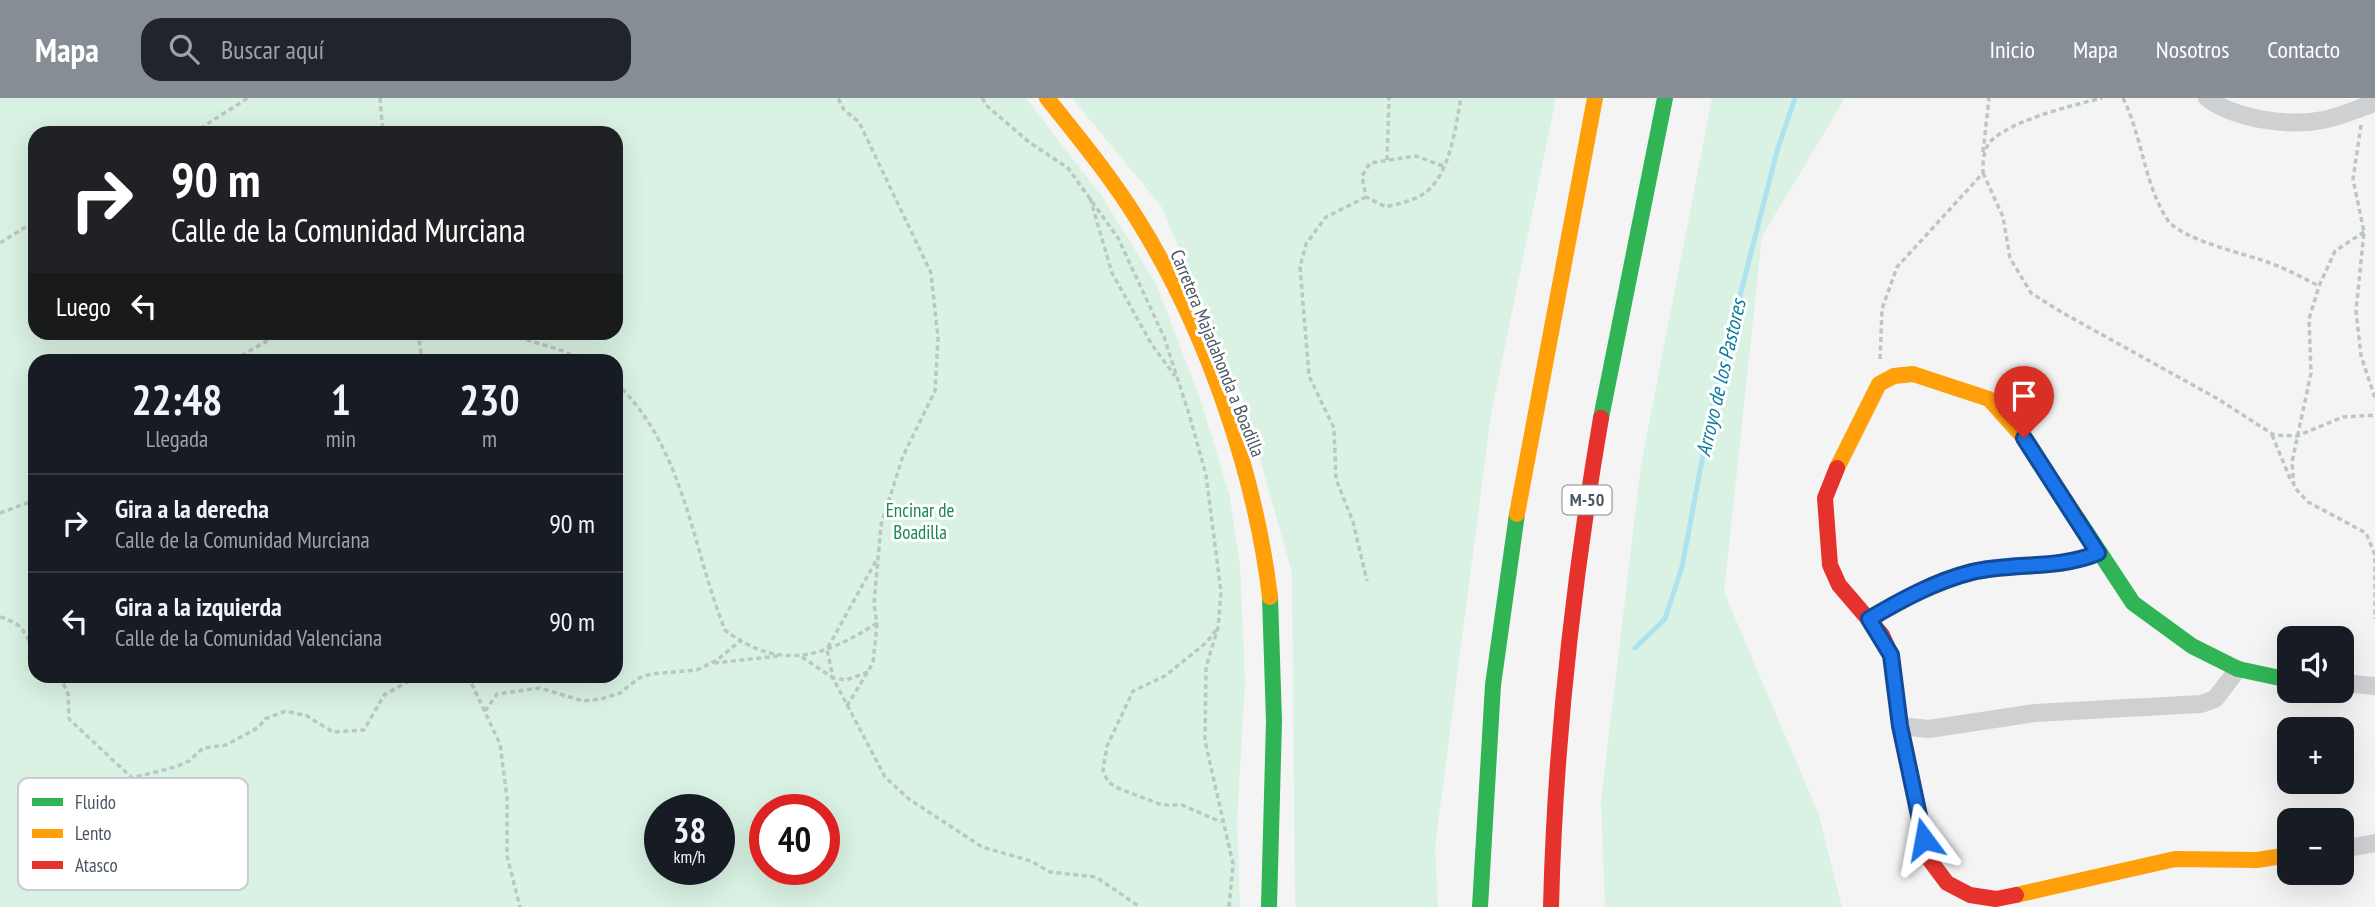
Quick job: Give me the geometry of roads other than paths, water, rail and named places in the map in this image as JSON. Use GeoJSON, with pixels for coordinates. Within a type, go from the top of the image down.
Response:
{"type":"FeatureCollection","features":[{"type":"Feature","properties":{"kind":"main road","name":"Carretera Majadahonda a Boadilla"},"geometry":{"type":"LineString","coordinates":[[1047,98],[1103,167],[1152,243],[1219,400],[1249,489],[1264,557],[1271,610],[1273,710],[1269,907]]}},
{"type":"Feature","properties":{"kind":"main road"},"geometry":{"type":"LineString","coordinates":[[1480,907],[1493,685],[1511,548],[1595,98]]}},
{"type":"Feature","properties":{"kind":"main road","name":"M-50"},"geometry":{"type":"LineString","coordinates":[[1551,907],[1550,830],[1560,698],[1577,558],[1665,98]]}},
{"type":"Feature","properties":{"kind":"main road"},"geometry":{"type":"LineString","coordinates":[[2277,677],[2238,669],[2192,646],[2133,603],[2024,438],[1989,399],[1913,374],[1894,376],[1879,384],[1840,459],[1825,498],[1830,565],[1839,585],[1869,619],[1891,655],[1900,726],[1929,859],[1947,883],[1970,895],[1996,900],[2024,896],[2175,859],[2257,860],[2277,857]]}},
{"type":"Feature","properties":{"kind":"street"},"geometry":{"type":"LineString","coordinates":[[2207,98],[2216,105],[2258,120],[2322,120],[2372,102]]}},
{"type":"Feature","properties":{"kind":"street"},"geometry":{"type":"LineString","coordinates":[[1869,619],[1900,601],[1971,572],[2062,564],[2098,553]]}},
{"type":"Feature","properties":{"kind":"street"},"geometry":{"type":"LineString","coordinates":[[1900,726],[1929,729],[2035,713],[2201,704],[2215,699],[2238,669]]}},
{"type":"Feature","properties":{"kind":"street"},"geometry":{"type":"LineString","coordinates":[[2354,684],[2375,686]]}},
{"type":"Feature","properties":{"kind":"street"},"geometry":{"type":"LineString","coordinates":[[2354,847],[2375,843]]}},
{"type":"Feature","properties":{"kind":"waterway","name":"Arroyo de los Pastores"},"geometry":{"type":"LineString","coordinates":[[1635,648],[1665,619],[1682,567],[1713,402],[1777,151],[1795,98]]}},
{"type":"Feature","properties":{"kind":"park label","name":"Encinar de Boadilla"},"geometry":{"type":"Point","coordinates":[920,521]}}]}
